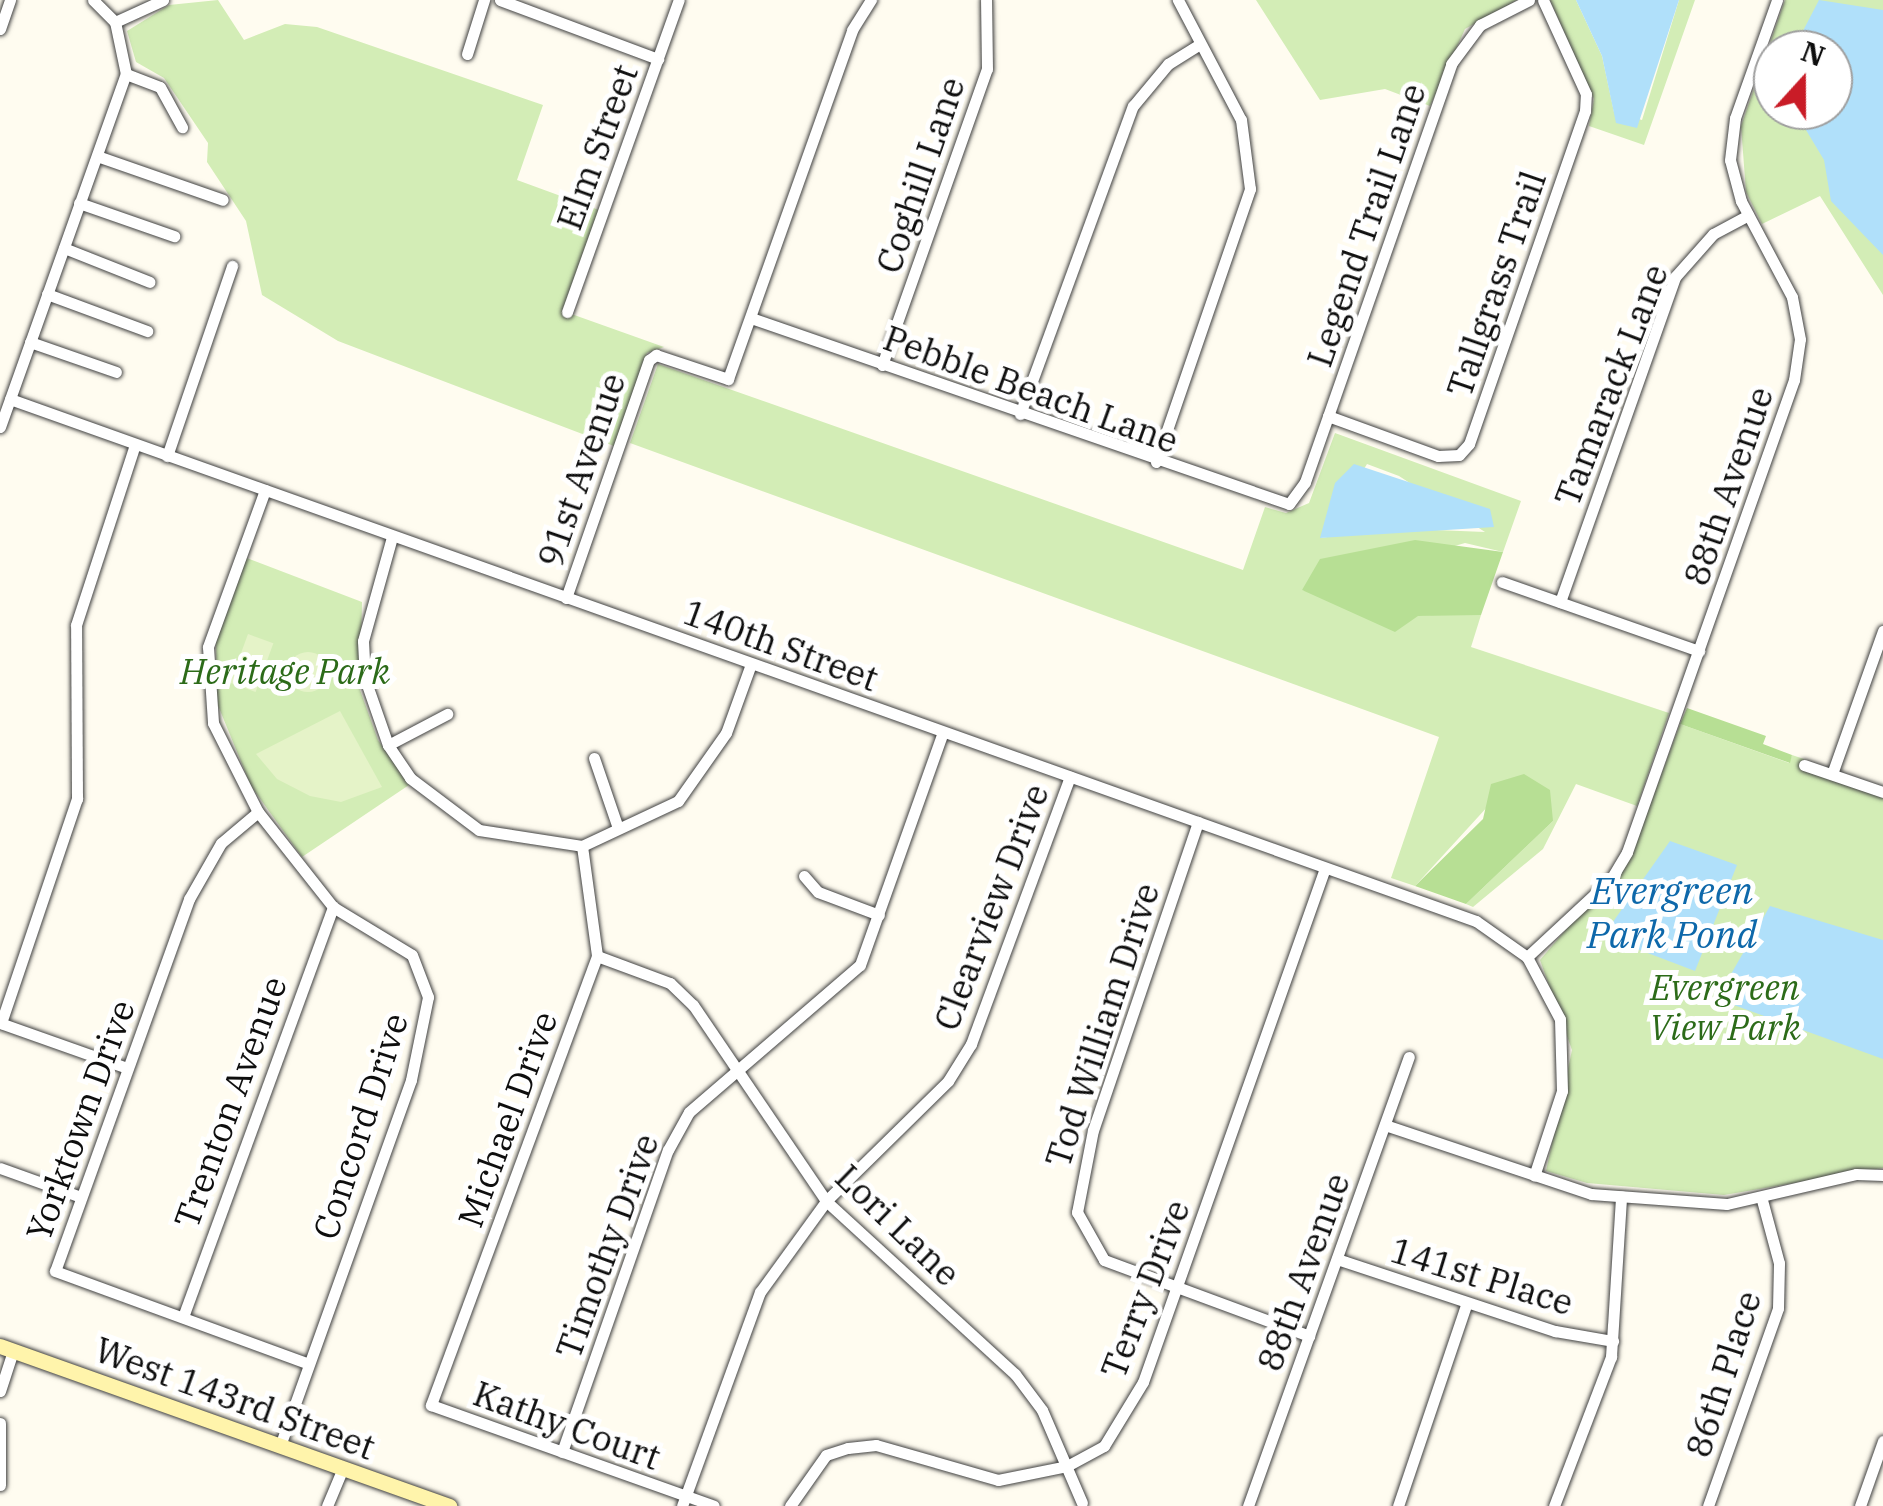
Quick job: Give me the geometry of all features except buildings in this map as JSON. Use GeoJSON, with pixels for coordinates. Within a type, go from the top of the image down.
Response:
{"type":"FeatureCollection","features":[{"type":"Feature","properties":{"kind":"main road","name":"West 143rd Street"},"geometry":{"type":"LineString","coordinates":[[6,1348],[449,1506]]}},
{"type":"Feature","properties":{"kind":"street"},"geometry":{"type":"LineString","coordinates":[[0,29],[10,0]]}},
{"type":"Feature","properties":{"kind":"street"},"geometry":{"type":"LineString","coordinates":[[0,427],[126,74],[115,22],[92,0]]}},
{"type":"Feature","properties":{"kind":"street"},"geometry":{"type":"LineString","coordinates":[[115,22],[163,0]]}},
{"type":"Feature","properties":{"kind":"street"},"geometry":{"type":"LineString","coordinates":[[467,54],[484,0]]}},
{"type":"Feature","properties":{"kind":"street"},"geometry":{"type":"LineString","coordinates":[[500,0],[658,59]]}},
{"type":"Feature","properties":{"kind":"street","name":"Elm Street"},"geometry":{"type":"LineString","coordinates":[[567,312],[678,0]]}},
{"type":"Feature","properties":{"kind":"street"},"geometry":{"type":"LineString","coordinates":[[750,318],[852,30],[871,0]]}},
{"type":"Feature","properties":{"kind":"street","name":"Coghill Lane"},"geometry":{"type":"LineString","coordinates":[[882,365],[987,68],[986,0]]}},
{"type":"Feature","properties":{"kind":"street"},"geometry":{"type":"LineString","coordinates":[[1156,462],[1250,189],[1241,120],[1178,0]]}},
{"type":"Feature","properties":{"kind":"street","name":"Legend Trail Lane"},"geometry":{"type":"LineString","coordinates":[[1294,501],[1328,416],[1451,64],[1480,25],[1529,0]]}},
{"type":"Feature","properties":{"kind":"street","name":"Tallgrass Trail"},"geometry":{"type":"LineString","coordinates":[[1328,416],[1438,456],[1458,455],[1469,444],[1585,111],[1586,94],[1544,0]]}},
{"type":"Feature","properties":{"kind":"street","name":"88th Avenue"},"geometry":{"type":"LineString","coordinates":[[1526,957],[1611,879],[1627,852],[1799,354],[1792,297],[1732,180],[1731,136],[1777,0]]}},
{"type":"Feature","properties":{"kind":"street"},"geometry":{"type":"LineString","coordinates":[[1020,414],[1133,106],[1168,64],[1200,44]]}},
{"type":"Feature","properties":{"kind":"street"},"geometry":{"type":"LineString","coordinates":[[126,74],[160,87],[182,128]]}},
{"type":"Feature","properties":{"kind":"street"},"geometry":{"type":"LineString","coordinates":[[96,156],[224,200]]}},
{"type":"Feature","properties":{"kind":"street"},"geometry":{"type":"LineString","coordinates":[[80,203],[174,236]]}},
{"type":"Feature","properties":{"kind":"street","name":"Tamarack Lane"},"geometry":{"type":"LineString","coordinates":[[1560,602],[1675,277],[1713,234],[1748,216]]}},
{"type":"Feature","properties":{"kind":"street"},"geometry":{"type":"LineString","coordinates":[[64,248],[150,282]]}},
{"type":"Feature","properties":{"kind":"street"},"geometry":{"type":"LineString","coordinates":[[166,456],[232,266]]}},
{"type":"Feature","properties":{"kind":"street"},"geometry":{"type":"LineString","coordinates":[[47,294],[147,331]]}},
{"type":"Feature","properties":{"kind":"street","name":"Pebble Beach Lane"},"geometry":{"type":"LineString","coordinates":[[750,318],[1270,503],[1294,501]]}},
{"type":"Feature","properties":{"kind":"street","name":"91st Avenue"},"geometry":{"type":"LineString","coordinates":[[566,598],[649,360],[656,355],[728,380],[750,318]]}},
{"type":"Feature","properties":{"kind":"street"},"geometry":{"type":"LineString","coordinates":[[30,342],[116,372]]}},
{"type":"Feature","properties":{"kind":"street","name":"140th Street"},"geometry":{"type":"LineString","coordinates":[[10,399],[1476,922],[1526,957]]}},
{"type":"Feature","properties":{"kind":"street"},"geometry":{"type":"LineString","coordinates":[[126,1068],[0,1023],[74,814],[80,778],[76,625],[135,445]]}},
{"type":"Feature","properties":{"kind":"street","name":"Concord Drive"},"geometry":{"type":"LineString","coordinates":[[265,490],[208,647],[213,723],[258,812],[333,907],[412,955],[428,1011],[411,1080],[306,1363],[280,1446]]}},
{"type":"Feature","properties":{"kind":"street"},"geometry":{"type":"LineString","coordinates":[[392,536],[363,641],[365,679],[388,745],[410,778],[479,830],[582,846],[678,801],[717,751],[751,664]]}},
{"type":"Feature","properties":{"kind":"street"},"geometry":{"type":"LineString","coordinates":[[1502,582],[1698,650]]}},
{"type":"Feature","properties":{"kind":"street"},"geometry":{"type":"LineString","coordinates":[[1832,774],[1883,630]]}},
{"type":"Feature","properties":{"kind":"street"},"geometry":{"type":"LineString","coordinates":[[388,745],[447,714]]}},
{"type":"Feature","properties":{"kind":"street","name":"Timothy Drive"},"geometry":{"type":"LineString","coordinates":[[562,1452],[668,1150],[689,1112],[840,989],[860,965],[944,732]]}},
{"type":"Feature","properties":{"kind":"street"},"geometry":{"type":"LineString","coordinates":[[594,758],[618,828]]}},
{"type":"Feature","properties":{"kind":"street"},"geometry":{"type":"LineString","coordinates":[[1804,765],[1883,792]]}},
{"type":"Feature","properties":{"kind":"street","name":"Clearview Drive"},"geometry":{"type":"LineString","coordinates":[[684,1501],[760,1292],[826,1201],[948,1081],[971,1044],[1070,777]]}},
{"type":"Feature","properties":{"kind":"street","name":"Yorktown Drive"},"geometry":{"type":"LineString","coordinates":[[258,812],[202,870],[126,1068],[55,1272],[306,1363]]}},
{"type":"Feature","properties":{"kind":"street","name":"Tod William Drive"},"geometry":{"type":"LineString","coordinates":[[1198,822],[1077,1182],[1085,1238],[1104,1260],[1309,1336]]}},
{"type":"Feature","properties":{"kind":"street","name":"Michael Drive"},"geometry":{"type":"LineString","coordinates":[[431,1405],[597,956],[582,846]]}},
{"type":"Feature","properties":{"kind":"street","name":"Terry Drive"},"geometry":{"type":"LineString","coordinates":[[790,1506],[826,1455],[848,1448],[876,1444],[998,1480],[1067,1466],[1104,1446],[1143,1382],[1325,868]]}},
{"type":"Feature","properties":{"kind":"street"},"geometry":{"type":"LineString","coordinates":[[804,876],[818,892],[879,915]]}},
{"type":"Feature","properties":{"kind":"street","name":"Trenton Avenue"},"geometry":{"type":"LineString","coordinates":[[182,1317],[333,907]]}},
{"type":"Feature","properties":{"kind":"street","name":"Lori Lane"},"geometry":{"type":"LineString","coordinates":[[597,956],[670,984],[693,1005],[736,1077],[826,1201],[1015,1374],[1067,1466],[1082,1504]]}},
{"type":"Feature","properties":{"kind":"street"},"geometry":{"type":"LineString","coordinates":[[1526,957],[1552,998],[1565,1050],[1562,1092],[1534,1176]]}},
{"type":"Feature","properties":{"kind":"street","name":"88th Avenue"},"geometry":{"type":"LineString","coordinates":[[1248,1506],[1409,1058]]}},
{"type":"Feature","properties":{"kind":"street"},"geometry":{"type":"LineString","coordinates":[[1385,1124],[1534,1176],[1621,1196],[1762,1200],[1856,1174],[1883,1176]]}},
{"type":"Feature","properties":{"kind":"street"},"geometry":{"type":"LineString","coordinates":[[0,1168],[82,1196]]}},
{"type":"Feature","properties":{"kind":"street"},"geometry":{"type":"LineString","coordinates":[[1557,1505],[1614,1340],[1621,1196]]}},
{"type":"Feature","properties":{"kind":"street","name":"86th Place"},"geometry":{"type":"LineString","coordinates":[[1708,1506],[1778,1308],[1779,1263],[1762,1200]]}},
{"type":"Feature","properties":{"kind":"street","name":"141st Place"},"geometry":{"type":"LineString","coordinates":[[1337,1258],[1466,1304],[1614,1340]]}},
{"type":"Feature","properties":{"kind":"street"},"geometry":{"type":"LineString","coordinates":[[1398,1506],[1466,1304]]}},
{"type":"Feature","properties":{"kind":"street"},"geometry":{"type":"LineString","coordinates":[[0,1391],[6,1348]]}},
{"type":"Feature","properties":{"kind":"street","name":"Kathy Court"},"geometry":{"type":"LineString","coordinates":[[431,1405],[684,1501]]}},
{"type":"Feature","properties":{"kind":"street"},"geometry":{"type":"LineString","coordinates":[[0,1424],[0,1486]]}},
{"type":"Feature","properties":{"kind":"street"},"geometry":{"type":"LineString","coordinates":[[1860,1506],[1883,1442]]}},
{"type":"Feature","properties":{"kind":"street"},"geometry":{"type":"LineString","coordinates":[[327,1506],[343,1468]]}},
{"type":"Feature","properties":{"kind":"street"},"geometry":{"type":"LineString","coordinates":[[684,1501],[714,1506]]}},
{"type":"Feature","properties":{"kind":"green space"},"geometry":{"type":"Polygon","coordinates":[[[218,0],[244,40],[285,24],[317,27],[543,105],[517,180],[599,210],[563,311],[664,347],[647,353],[614,446],[338,341],[262,295],[246,221],[207,162],[208,143],[164,78],[136,62],[127,31],[169,5],[218,0]]]}},
{"type":"Feature","properties":{"kind":"green space"},"geometry":{"type":"Polygon","coordinates":[[[1256,0],[1517,0],[1465,29],[1430,106],[1385,89],[1320,100],[1256,0]]]}},
{"type":"Feature","properties":{"kind":"green space"},"geometry":{"type":"Polygon","coordinates":[[[1550,0],[1576,0],[1602,56],[1614,112],[1642,120],[1679,0],[1695,0],[1644,145],[1589,126],[1594,99],[1550,0]]]}},
{"type":"Feature","properties":{"kind":"green space"},"geometry":{"type":"Polygon","coordinates":[[[1785,0],[1883,0],[1883,295],[1820,196],[1762,224],[1746,192],[1741,126],[1753,92],[1753,130],[1853,130],[1853,30],[1775,30],[1785,0]]]}},
{"type":"Feature","properties":{"kind":"green space"},"geometry":{"type":"Polygon","coordinates":[[[658,364],[1243,570],[1265,507],[1286,513],[1309,503],[1335,433],[1521,501],[1503,552],[1465,543],[1302,590],[1418,616],[1473,612],[1481,615],[1471,647],[1669,713],[1637,806],[1576,784],[1543,849],[1473,907],[1466,904],[1553,821],[1489,805],[1415,886],[1391,878],[1439,737],[630,443],[658,364]],[[1367,464],[1321,538],[1386,528],[1485,532],[1399,476],[1367,464]]]}},
{"type":"Feature","properties":{"kind":"green space"},"geometry":{"type":"Polygon","coordinates":[[[1415,540],[1503,552],[1481,615],[1418,616],[1395,632],[1302,590],[1320,559],[1415,540]]]}},
{"type":"Feature","properties":{"kind":"green space","name":"Heritage Park"},"geometry":{"type":"Polygon","coordinates":[[[244,557],[362,602],[360,690],[378,740],[409,785],[302,857],[251,786],[217,703],[216,640],[244,557]]]}},
{"type":"Feature","properties":{"kind":"green space"},"geometry":{"type":"Polygon","coordinates":[[[248,634],[273,643],[256,692],[230,683],[248,634]]]}},
{"type":"Feature","properties":{"kind":"green space"},"geometry":{"type":"Polygon","coordinates":[[[308,652],[322,658],[328,672],[322,686],[308,692],[294,686],[288,672],[294,658],[308,652]]]}},
{"type":"Feature","properties":{"kind":"green space"},"geometry":{"type":"Polygon","coordinates":[[[1687,708],[1766,736],[1763,744],[1792,755],[1790,763],[1680,724],[1687,708]]]}},
{"type":"Feature","properties":{"kind":"green space"},"geometry":{"type":"Polygon","coordinates":[[[340,711],[382,787],[341,802],[310,796],[277,779],[256,754],[340,711]]]}},
{"type":"Feature","properties":{"kind":"green space","name":"Evergreen View Park"},"geometry":{"type":"Polygon","coordinates":[[[1680,724],[1789,763],[1792,755],[1804,759],[1802,767],[1883,797],[1883,1168],[1724,1195],[1587,1183],[1546,1171],[1572,1050],[1540,960],[1633,851],[1680,724]]]}},
{"type":"Feature","properties":{"kind":"green space"},"geometry":{"type":"Polygon","coordinates":[[[1524,774],[1550,790],[1553,821],[1466,904],[1415,886],[1483,819],[1491,784],[1524,774]]]}},
{"type":"Feature","properties":{"kind":"water"},"geometry":{"type":"Polygon","coordinates":[[[1576,0],[1679,0],[1637,128],[1616,123],[1602,56],[1576,0]]]}},
{"type":"Feature","properties":{"kind":"water"},"geometry":{"type":"Polygon","coordinates":[[[1819,0],[1883,10],[1883,255],[1831,201],[1824,160],[1806,130],[1853,130],[1853,30],[1803,30],[1819,0]]]}},
{"type":"Feature","properties":{"kind":"water"},"geometry":{"type":"Polygon","coordinates":[[[1354,464],[1490,509],[1494,527],[1320,538],[1335,483],[1354,464]]]}},
{"type":"Feature","properties":{"kind":"water","name":"Evergreen Park Pond"},"geometry":{"type":"Polygon","coordinates":[[[1670,841],[1737,865],[1695,971],[1603,936],[1670,841]]]}},
{"type":"Feature","properties":{"kind":"water"},"geometry":{"type":"Polygon","coordinates":[[[1770,906],[1883,940],[1883,1059],[1731,1004],[1727,981],[1770,906]]]}}]}
